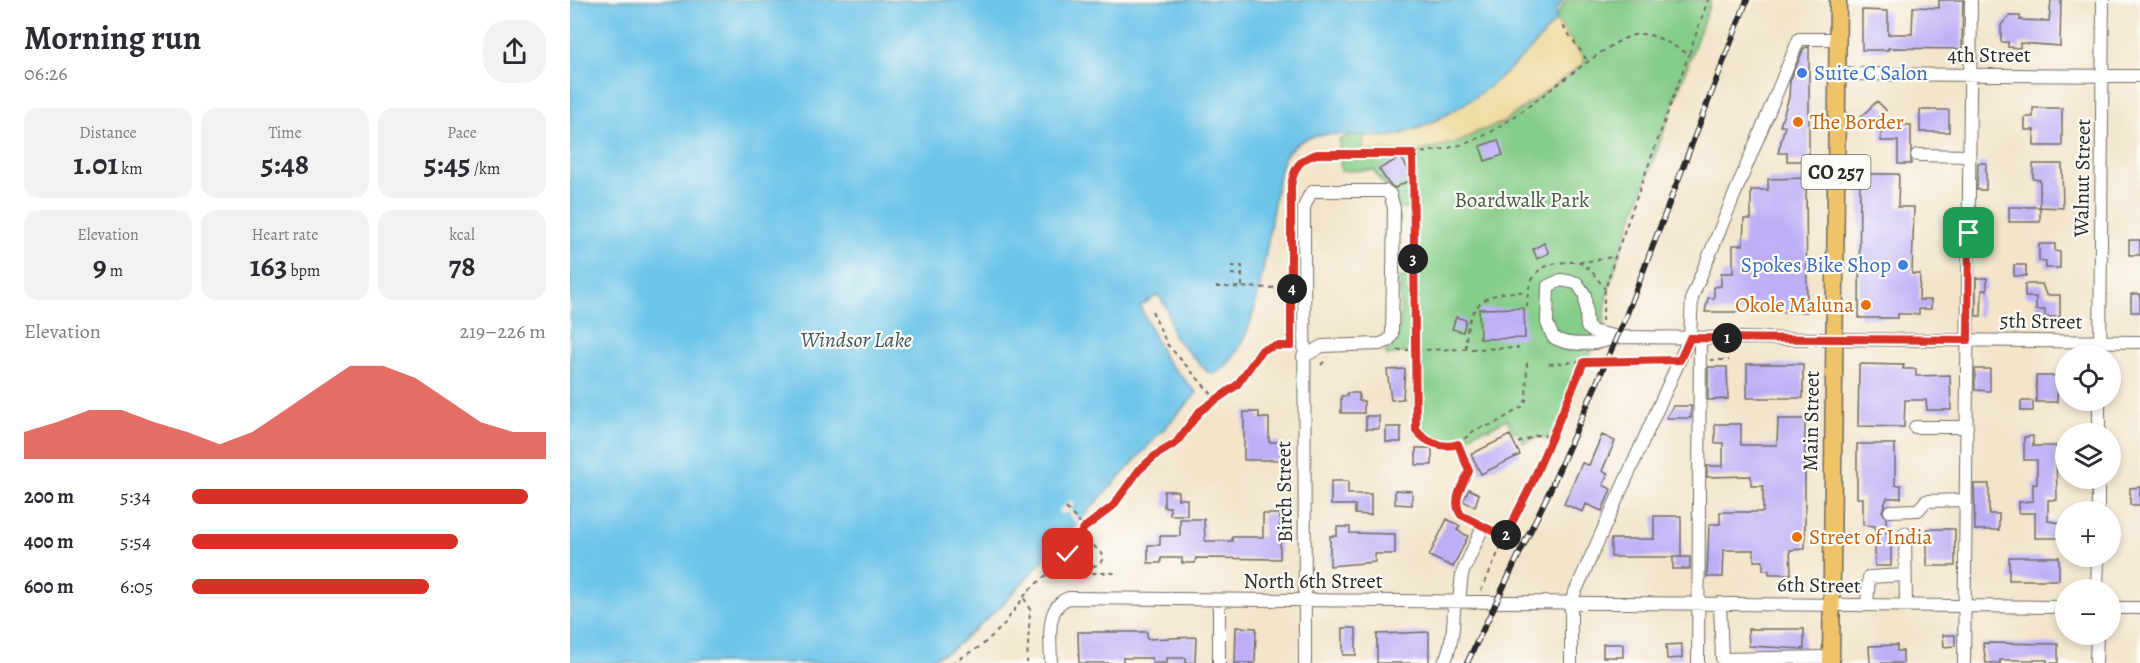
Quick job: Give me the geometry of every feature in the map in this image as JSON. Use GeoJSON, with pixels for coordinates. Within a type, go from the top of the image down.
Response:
{"type":"FeatureCollection","features":[{"type":"Feature","properties":{"kind":"main road","name":"Main Street"},"geometry":{"type":"LineString","coordinates":[[1831,660],[1838,0]]}},
{"type":"Feature","properties":{"kind":"street"},"geometry":{"type":"LineString","coordinates":[[1964,663],[1971,0]]}},
{"type":"Feature","properties":{"kind":"street","name":"Walnut Street"},"geometry":{"type":"LineString","coordinates":[[2100,345],[2103,0]]}},
{"type":"Feature","properties":{"kind":"street"},"geometry":{"type":"LineString","coordinates":[[1698,663],[1700,360],[1695,338],[1692,297],[1799,39],[1837,39]]}},
{"type":"Feature","properties":{"kind":"street","name":"4th Street"},"geometry":{"type":"LineString","coordinates":[[1837,74],[2140,76]]}},
{"type":"Feature","properties":{"kind":"street"},"geometry":{"type":"LineString","coordinates":[[1917,155],[1969,156]]}},
{"type":"Feature","properties":{"kind":"street","name":"Birch Street"},"geometry":{"type":"LineString","coordinates":[[1303,357],[1322,345],[1380,344],[1392,335],[1394,208],[1390,194],[1380,190],[1320,190],[1310,194],[1304,207],[1303,357],[1305,663]]}},
{"type":"Feature","properties":{"kind":"street"},"geometry":{"type":"LineString","coordinates":[[1561,280],[1577,283],[1585,295],[1587,327],[1592,331],[1618,337],[1603,343],[1569,343],[1553,337],[1547,323],[1548,286],[1561,280]]}},
{"type":"Feature","properties":{"kind":"street","name":"5th Street"},"geometry":{"type":"LineString","coordinates":[[1618,337],[2140,342]]}},
{"type":"Feature","properties":{"kind":"street"},"geometry":{"type":"LineString","coordinates":[[1572,663],[1571,601],[1680,360],[1695,338]]}},
{"type":"Feature","properties":{"kind":"street"},"geometry":{"type":"LineString","coordinates":[[1916,427],[1967,427]]}},
{"type":"Feature","properties":{"kind":"street"},"geometry":{"type":"LineString","coordinates":[[1890,511],[1918,510],[1926,501],[1966,500]]}},
{"type":"Feature","properties":{"kind":"street"},"geometry":{"type":"LineString","coordinates":[[1444,663],[1449,652],[1462,574],[1482,527]]}},
{"type":"Feature","properties":{"kind":"street"},"geometry":{"type":"LineString","coordinates":[[1905,533],[1906,605]]}},
{"type":"Feature","properties":{"kind":"street"},"geometry":{"type":"LineString","coordinates":[[1867,605],[1869,577],[1905,575]]}},
{"type":"Feature","properties":{"kind":"street","name":"North 6th Street"},"geometry":{"type":"LineString","coordinates":[[1051,663],[1052,618],[1057,604],[1069,598],[1571,601]]}},
{"type":"Feature","properties":{"kind":"street"},"geometry":{"type":"LineString","coordinates":[[1219,600],[1219,663]]}},
{"type":"Feature","properties":{"kind":"street","name":"6th Street"},"geometry":{"type":"LineString","coordinates":[[1571,601],[2055,607]]}},
{"type":"Feature","properties":{"kind":"street"},"geometry":{"type":"LineString","coordinates":[[1720,603],[1722,659],[1831,660]]}},
{"type":"Feature","properties":{"kind":"street"},"geometry":{"type":"LineString","coordinates":[[2121,608],[2140,608]]}},
{"type":"Feature","properties":{"kind":"street"},"geometry":{"type":"LineString","coordinates":[[2096,663],[2097,645]]}},
{"type":"Feature","properties":{"kind":"path"},"geometry":{"type":"LineString","coordinates":[[1600,325],[1604,314],[1605,290],[1708,0]]}},
{"type":"Feature","properties":{"kind":"path"},"geometry":{"type":"LineString","coordinates":[[1563,26],[1589,63]]}},
{"type":"Feature","properties":{"kind":"path"},"geometry":{"type":"LineString","coordinates":[[1291,208],[1293,173],[1307,157],[1317,154],[1413,154],[1451,147],[1481,138],[1513,120],[1624,38],[1639,34],[1652,36],[1689,54]]}},
{"type":"Feature","properties":{"kind":"path"},"geometry":{"type":"LineString","coordinates":[[1413,154],[1416,430],[1438,445],[1451,446],[1458,444],[1476,429],[1494,424],[1522,407],[1526,400],[1527,363]]}},
{"type":"Feature","properties":{"kind":"path"},"geometry":{"type":"LineString","coordinates":[[1578,262],[1590,269],[1605,290]]}},
{"type":"Feature","properties":{"kind":"path"},"geometry":{"type":"LineString","coordinates":[[1231,266],[1242,266],[1242,287]]}},
{"type":"Feature","properties":{"kind":"path"},"geometry":{"type":"LineString","coordinates":[[1231,274],[1242,274]]}},
{"type":"Feature","properties":{"kind":"path"},"geometry":{"type":"LineString","coordinates":[[1216,287],[1292,288],[1292,298]]}},
{"type":"Feature","properties":{"kind":"path"},"geometry":{"type":"LineString","coordinates":[[1466,349],[1470,318],[1484,299],[1500,291],[1528,292]]}},
{"type":"Feature","properties":{"kind":"path"},"geometry":{"type":"LineString","coordinates":[[1152,311],[1167,344],[1215,398]]}},
{"type":"Feature","properties":{"kind":"path"},"geometry":{"type":"LineString","coordinates":[[952,663],[992,637],[1035,583],[1060,563],[1084,528],[1113,506],[1139,470],[1156,455],[1176,443],[1200,411],[1215,398],[1237,385],[1262,350],[1276,346],[1291,346],[1291,336]]}},
{"type":"Feature","properties":{"kind":"path"},"geometry":{"type":"LineString","coordinates":[[1415,350],[1519,348]]}},
{"type":"Feature","properties":{"kind":"path"},"geometry":{"type":"LineString","coordinates":[[1477,601],[1590,348]]}},
{"type":"Feature","properties":{"kind":"path"},"geometry":{"type":"LineString","coordinates":[[1549,364],[1680,360]]}},
{"type":"Feature","properties":{"kind":"path"},"geometry":{"type":"LineString","coordinates":[[1700,360],[1730,360]]}},
{"type":"Feature","properties":{"kind":"path"},"geometry":{"type":"LineString","coordinates":[[1518,442],[1537,435],[1552,436]]}},
{"type":"Feature","properties":{"kind":"path"},"geometry":{"type":"LineString","coordinates":[[1458,444],[1469,471],[1457,499],[1458,510],[1482,527],[1505,537]]}},
{"type":"Feature","properties":{"kind":"path"},"geometry":{"type":"LineString","coordinates":[[1066,508],[1084,528]]}},
{"type":"Feature","properties":{"kind":"path"},"geometry":{"type":"LineString","coordinates":[[1081,533],[1104,556],[1100,564],[1088,568],[1088,573]]}},
{"type":"Feature","properties":{"kind":"path"},"geometry":{"type":"LineString","coordinates":[[1065,573],[1114,573]]}},
{"type":"Feature","properties":{"kind":"path"},"geometry":{"type":"LineString","coordinates":[[1024,598],[1030,610],[1027,663]]}},
{"type":"Feature","properties":{"kind":"green space","name":"Boardwalk Park"},"geometry":{"type":"Polygon","coordinates":[[[1566,0],[1711,0],[1617,261],[1607,294],[1604,324],[1552,440],[1539,437],[1523,443],[1517,431],[1513,433],[1507,419],[1490,428],[1477,431],[1462,444],[1442,448],[1416,434],[1413,354],[1401,353],[1388,356],[1385,352],[1392,346],[1399,328],[1399,277],[1412,277],[1411,208],[1399,208],[1395,196],[1374,170],[1341,171],[1339,140],[1362,133],[1390,136],[1401,134],[1449,113],[1473,98],[1517,63],[1553,22],[1566,0]]]}},
{"type":"Feature","properties":{"kind":"sand"},"geometry":{"type":"Polygon","coordinates":[[[1556,20],[1584,58],[1584,63],[1502,123],[1477,132],[1461,141],[1419,151],[1363,151],[1364,134],[1389,136],[1415,130],[1443,117],[1470,100],[1520,59],[1556,20]]]}},
{"type":"Feature","properties":{"kind":"water","name":"Windsor Lake"},"geometry":{"type":"Polygon","coordinates":[[[570,0],[1563,0],[1556,10],[1556,20],[1524,56],[1487,88],[1445,115],[1401,134],[1371,136],[1325,134],[1310,137],[1297,144],[1285,156],[1280,171],[1265,261],[1252,318],[1230,362],[1214,374],[1208,372],[1173,336],[1167,308],[1158,295],[1140,306],[1165,359],[1197,393],[1001,606],[951,650],[923,663],[570,663],[570,0]]]}},
{"type":"Feature","properties":{"kind":"pier"},"geometry":{"type":"Polygon","coordinates":[[[1071,500],[1074,505],[1070,509],[1080,521],[1077,524],[1067,512],[1062,515],[1058,511],[1071,500]]]}},
{"type":"Feature","properties":{"kind":"building"},"geometry":{"type":"Polygon","coordinates":[[[1939,0],[1963,0],[1962,49],[1862,50],[1862,10],[1888,11],[1888,34],[1912,34],[1913,7],[1939,8],[1939,0]]]}},
{"type":"Feature","properties":{"kind":"building"},"geometry":{"type":"Polygon","coordinates":[[[2051,0],[2061,0],[2060,46],[2020,43],[2020,48],[2008,47],[2008,42],[2001,42],[2001,25],[2009,16],[2020,16],[2020,20],[2049,21],[2051,0]]]}},
{"type":"Feature","properties":{"kind":"building"},"geometry":{"type":"Polygon","coordinates":[[[1809,47],[1809,161],[1787,161],[1787,153],[1778,153],[1785,126],[1780,126],[1789,97],[1790,81],[1804,48],[1809,47]]]}},
{"type":"Feature","properties":{"kind":"building"},"geometry":{"type":"Polygon","coordinates":[[[1877,101],[1886,110],[1870,126],[1861,117],[1877,101]]]}},
{"type":"Feature","properties":{"kind":"building"},"geometry":{"type":"Polygon","coordinates":[[[2033,108],[2062,108],[2062,146],[2034,146],[2034,130],[2025,130],[2025,117],[2033,117],[2033,108]]]}},
{"type":"Feature","properties":{"kind":"building"},"geometry":{"type":"Polygon","coordinates":[[[1920,110],[1949,110],[1949,132],[1920,132],[1920,110]]]}},
{"type":"Feature","properties":{"kind":"building"},"geometry":{"type":"Polygon","coordinates":[[[1881,125],[1911,125],[1911,164],[1898,164],[1898,141],[1881,141],[1881,125]]]}},
{"type":"Feature","properties":{"kind":"building"},"geometry":{"type":"Polygon","coordinates":[[[1498,140],[1503,155],[1485,161],[1480,146],[1498,140]]]}},
{"type":"Feature","properties":{"kind":"building"},"geometry":{"type":"Polygon","coordinates":[[[1401,157],[1413,178],[1395,188],[1388,183],[1379,169],[1401,157]]]}},
{"type":"Feature","properties":{"kind":"building"},"geometry":{"type":"Polygon","coordinates":[[[1978,163],[1986,163],[1986,190],[1977,190],[1978,163]]]}},
{"type":"Feature","properties":{"kind":"building"},"geometry":{"type":"Polygon","coordinates":[[[2033,164],[2062,164],[2063,208],[2040,207],[2040,180],[2033,179],[2033,164]]]}},
{"type":"Feature","properties":{"kind":"building"},"geometry":{"type":"Polygon","coordinates":[[[1860,174],[1899,174],[1898,207],[1914,207],[1912,274],[1920,274],[1919,300],[1931,300],[1931,309],[1919,309],[1919,314],[1898,314],[1898,318],[1859,318],[1860,174]]]}},
{"type":"Feature","properties":{"kind":"building"},"geometry":{"type":"Polygon","coordinates":[[[1806,178],[1807,312],[1705,312],[1708,298],[1714,298],[1714,287],[1721,286],[1721,273],[1733,273],[1733,245],[1743,245],[1744,219],[1751,219],[1751,190],[1768,190],[1768,179],[1806,178]]]}},
{"type":"Feature","properties":{"kind":"building"},"geometry":{"type":"Polygon","coordinates":[[[2009,207],[2040,207],[2040,222],[2009,222],[2009,207]]]}},
{"type":"Feature","properties":{"kind":"building"},"geometry":{"type":"Polygon","coordinates":[[[2129,240],[2140,240],[2140,255],[2129,255],[2129,240]]]}},
{"type":"Feature","properties":{"kind":"building"},"geometry":{"type":"Polygon","coordinates":[[[1544,243],[1549,253],[1537,259],[1533,249],[1544,243]]]}},
{"type":"Feature","properties":{"kind":"building"},"geometry":{"type":"Polygon","coordinates":[[[2039,244],[2055,244],[2055,251],[2060,252],[2060,268],[2046,268],[2046,261],[2039,261],[2039,244]]]}},
{"type":"Feature","properties":{"kind":"building"},"geometry":{"type":"Polygon","coordinates":[[[2014,265],[2026,265],[2026,276],[2014,276],[2014,265]]]}},
{"type":"Feature","properties":{"kind":"building"},"geometry":{"type":"Polygon","coordinates":[[[1976,278],[1987,278],[1987,290],[1982,290],[1981,316],[1976,316],[1976,278]]]}},
{"type":"Feature","properties":{"kind":"building"},"geometry":{"type":"Polygon","coordinates":[[[2025,284],[2042,284],[2046,295],[2060,295],[2060,317],[2045,317],[2045,310],[2036,310],[2036,297],[2025,297],[2025,284]]]}},
{"type":"Feature","properties":{"kind":"building"},"geometry":{"type":"Polygon","coordinates":[[[2131,294],[2140,294],[2140,312],[2131,312],[2131,294]]]}},
{"type":"Feature","properties":{"kind":"building"},"geometry":{"type":"Polygon","coordinates":[[[1524,308],[1525,338],[1480,339],[1479,309],[1524,308]]]}},
{"type":"Feature","properties":{"kind":"building"},"geometry":{"type":"Polygon","coordinates":[[[1456,317],[1466,320],[1463,332],[1452,329],[1456,317]]]}},
{"type":"Feature","properties":{"kind":"building"},"geometry":{"type":"Polygon","coordinates":[[[1747,364],[1803,364],[1803,398],[1747,398],[1747,364]]]}},
{"type":"Feature","properties":{"kind":"building"},"geometry":{"type":"Polygon","coordinates":[[[1859,364],[1904,365],[1903,369],[1916,369],[1916,376],[1950,375],[1951,410],[1927,410],[1926,400],[1905,400],[1904,427],[1858,426],[1859,364]]]}},
{"type":"Feature","properties":{"kind":"building"},"geometry":{"type":"Polygon","coordinates":[[[1708,367],[1727,367],[1728,399],[1708,400],[1708,367]]]}},
{"type":"Feature","properties":{"kind":"building"},"geometry":{"type":"Polygon","coordinates":[[[1405,369],[1403,399],[1391,400],[1387,370],[1405,369]]]}},
{"type":"Feature","properties":{"kind":"building"},"geometry":{"type":"Polygon","coordinates":[[[1975,369],[1990,369],[1990,391],[1975,390],[1975,369]]]}},
{"type":"Feature","properties":{"kind":"building"},"geometry":{"type":"Polygon","coordinates":[[[2036,376],[2055,376],[2055,402],[2036,402],[2036,376]]]}},
{"type":"Feature","properties":{"kind":"building"},"geometry":{"type":"Polygon","coordinates":[[[1347,393],[1359,393],[1359,401],[1364,401],[1364,413],[1341,413],[1341,396],[1347,396],[1347,393]]]}},
{"type":"Feature","properties":{"kind":"building"},"geometry":{"type":"Polygon","coordinates":[[[2021,401],[2033,401],[2033,411],[2021,411],[2021,401]]]}},
{"type":"Feature","properties":{"kind":"building"},"geometry":{"type":"Polygon","coordinates":[[[1673,406],[1691,406],[1691,418],[1666,418],[1673,406]]]}},
{"type":"Feature","properties":{"kind":"building"},"geometry":{"type":"Polygon","coordinates":[[[1244,412],[1259,412],[1259,418],[1269,418],[1269,442],[1280,442],[1281,460],[1244,460],[1244,412]]]}},
{"type":"Feature","properties":{"kind":"building"},"geometry":{"type":"Polygon","coordinates":[[[1366,416],[1379,416],[1379,429],[1366,429],[1366,416]]]}},
{"type":"Feature","properties":{"kind":"building"},"geometry":{"type":"Polygon","coordinates":[[[1778,419],[1805,419],[1805,549],[1790,550],[1791,574],[1769,574],[1769,570],[1763,570],[1763,561],[1754,561],[1754,550],[1724,550],[1723,577],[1707,577],[1709,524],[1720,524],[1720,512],[1763,512],[1763,486],[1751,486],[1751,476],[1707,477],[1707,466],[1723,466],[1723,443],[1715,443],[1715,424],[1741,424],[1741,445],[1777,445],[1778,419]]]}},
{"type":"Feature","properties":{"kind":"building"},"geometry":{"type":"Polygon","coordinates":[[[1386,427],[1401,427],[1401,442],[1386,442],[1386,427]]]}},
{"type":"Feature","properties":{"kind":"building"},"geometry":{"type":"Polygon","coordinates":[[[1510,435],[1520,455],[1481,474],[1471,454],[1510,435]]]}},
{"type":"Feature","properties":{"kind":"building"},"geometry":{"type":"Polygon","coordinates":[[[1602,435],[1615,441],[1602,471],[1608,474],[1603,485],[1611,489],[1602,511],[1586,504],[1583,512],[1564,504],[1582,463],[1589,465],[1602,435]]]}},
{"type":"Feature","properties":{"kind":"building"},"geometry":{"type":"Polygon","coordinates":[[[2033,436],[2033,446],[2055,446],[2057,500],[2048,500],[2048,521],[2055,522],[2055,538],[2035,538],[2035,513],[2019,513],[2019,502],[2033,501],[2033,484],[2037,484],[2037,460],[2024,460],[2024,437],[2033,436]]]}},
{"type":"Feature","properties":{"kind":"building"},"geometry":{"type":"Polygon","coordinates":[[[1857,444],[1895,444],[1895,485],[1901,485],[1901,498],[1887,498],[1882,511],[1886,518],[1886,532],[1891,532],[1891,566],[1875,566],[1875,526],[1863,525],[1863,498],[1857,498],[1857,444]]]}},
{"type":"Feature","properties":{"kind":"building"},"geometry":{"type":"Polygon","coordinates":[[[1416,448],[1432,448],[1432,465],[1416,465],[1416,448]]]}},
{"type":"Feature","properties":{"kind":"building"},"geometry":{"type":"Polygon","coordinates":[[[1331,481],[1348,481],[1348,494],[1371,494],[1371,515],[1355,514],[1355,505],[1331,505],[1331,481]]]}},
{"type":"Feature","properties":{"kind":"building"},"geometry":{"type":"Polygon","coordinates":[[[1974,484],[1989,484],[1989,514],[1999,514],[1999,530],[1975,530],[1974,484]]]}},
{"type":"Feature","properties":{"kind":"building"},"geometry":{"type":"Polygon","coordinates":[[[2140,487],[2140,505],[2130,505],[2130,488],[2140,487]]]}},
{"type":"Feature","properties":{"kind":"building"},"geometry":{"type":"Polygon","coordinates":[[[1469,489],[1479,494],[1475,507],[1463,501],[1469,489]]]}},
{"type":"Feature","properties":{"kind":"building"},"geometry":{"type":"Polygon","coordinates":[[[1395,490],[1412,491],[1412,505],[1395,504],[1395,490]]]}},
{"type":"Feature","properties":{"kind":"building"},"geometry":{"type":"Polygon","coordinates":[[[1164,491],[1178,491],[1178,499],[1187,499],[1187,515],[1170,515],[1170,507],[1164,507],[1164,491]]]}},
{"type":"Feature","properties":{"kind":"building"},"geometry":{"type":"Polygon","coordinates":[[[1263,514],[1280,514],[1280,559],[1196,558],[1195,563],[1182,563],[1182,558],[1161,558],[1161,563],[1148,563],[1148,545],[1160,545],[1160,536],[1180,536],[1180,519],[1204,519],[1205,541],[1232,541],[1232,537],[1263,537],[1263,514]]]}},
{"type":"Feature","properties":{"kind":"building"},"geometry":{"type":"Polygon","coordinates":[[[1654,516],[1681,516],[1681,557],[1611,557],[1611,539],[1654,539],[1654,516]]]}},
{"type":"Feature","properties":{"kind":"building"},"geometry":{"type":"Polygon","coordinates":[[[1447,519],[1460,526],[1457,530],[1468,536],[1453,567],[1429,556],[1447,519]]]}},
{"type":"Feature","properties":{"kind":"building"},"geometry":{"type":"Polygon","coordinates":[[[1337,527],[1350,527],[1350,533],[1395,534],[1395,554],[1375,554],[1375,562],[1330,566],[1330,536],[1337,536],[1337,527]]]}},
{"type":"Feature","properties":{"kind":"building"},"geometry":{"type":"Polygon","coordinates":[[[1927,529],[1955,529],[1955,566],[1927,566],[1927,529]]]}},
{"type":"Feature","properties":{"kind":"building"},"geometry":{"type":"Polygon","coordinates":[[[1673,557],[1690,557],[1690,569],[1673,569],[1673,557]]]}},
{"type":"Feature","properties":{"kind":"building"},"geometry":{"type":"Polygon","coordinates":[[[2009,557],[2055,557],[2055,567],[2059,567],[2059,579],[2009,580],[2009,557]]]}},
{"type":"Feature","properties":{"kind":"building"},"geometry":{"type":"Polygon","coordinates":[[[1236,627],[1256,628],[1255,663],[1235,663],[1236,627]]]}},
{"type":"Feature","properties":{"kind":"building"},"geometry":{"type":"Polygon","coordinates":[[[1343,628],[1356,628],[1356,655],[1343,655],[1343,628]]]}},
{"type":"Feature","properties":{"kind":"building"},"geometry":{"type":"Polygon","coordinates":[[[1748,629],[1804,629],[1804,649],[1749,646],[1748,629]]]}},
{"type":"Feature","properties":{"kind":"building"},"geometry":{"type":"Polygon","coordinates":[[[1078,632],[1147,632],[1147,639],[1196,637],[1195,663],[1186,663],[1186,658],[1167,658],[1167,663],[1152,663],[1152,658],[1123,658],[1123,663],[1079,663],[1078,632]]]}},
{"type":"Feature","properties":{"kind":"building"},"geometry":{"type":"Polygon","coordinates":[[[1429,632],[1429,663],[1377,663],[1377,634],[1429,632]]]}},
{"type":"Feature","properties":{"kind":"building"},"geometry":{"type":"Polygon","coordinates":[[[1943,635],[1955,635],[1955,646],[1944,647],[1943,635]]]}},
{"type":"Feature","properties":{"kind":"building"},"geometry":{"type":"Polygon","coordinates":[[[1983,643],[2058,645],[2058,663],[2047,663],[2047,660],[2000,660],[2000,663],[1986,663],[1983,643]]]}},
{"type":"Feature","properties":{"kind":"building"},"geometry":{"type":"Polygon","coordinates":[[[1603,644],[1623,644],[1623,657],[1603,657],[1603,644]]]}},
{"type":"Feature","properties":{"kind":"building"},"geometry":{"type":"Polygon","coordinates":[[[1682,644],[1682,658],[1667,659],[1666,645],[1682,644]]]}},
{"type":"Feature","properties":{"kind":"building"},"geometry":{"type":"Polygon","coordinates":[[[1897,645],[1897,651],[1903,651],[1903,663],[1870,663],[1869,646],[1897,645]]]}},
{"type":"Feature","properties":{"kind":"railway"},"geometry":{"type":"LineString","coordinates":[[1467,663],[1550,490],[1626,316],[1747,0]]}},
{"type":"Feature","properties":{"kind":"place","name":"Suite C Salon"},"geometry":{"type":"Point","coordinates":[1802,73]}},
{"type":"Feature","properties":{"kind":"place","name":"The Border"},"geometry":{"type":"Point","coordinates":[1798,122]}},
{"type":"Feature","properties":{"kind":"place","name":"Spokes Bike Shop"},"geometry":{"type":"Point","coordinates":[1903,265]}},
{"type":"Feature","properties":{"kind":"place","name":"Okole Maluna"},"geometry":{"type":"Point","coordinates":[1866,305]}},
{"type":"Feature","properties":{"kind":"place","name":"Street of India"},"geometry":{"type":"Point","coordinates":[1797,537]}},
{"type":"Feature","properties":{"kind":"route"},"geometry":{"type":"LineString","coordinates":[[1068,554],[1084,528],[1113,506],[1124,494],[1139,470],[1156,455],[1176,443],[1200,411],[1215,398],[1237,385],[1262,350],[1276,346],[1291,346],[1291,186],[1296,167],[1307,157],[1317,154],[1413,154],[1416,430],[1418,434],[1438,445],[1458,444],[1467,460],[1469,471],[1457,499],[1458,510],[1461,515],[1505,537],[1532,483],[1584,362],[1599,360],[1617,363],[1624,359],[1680,360],[1690,338],[1968,340],[1969,233]]}}]}
